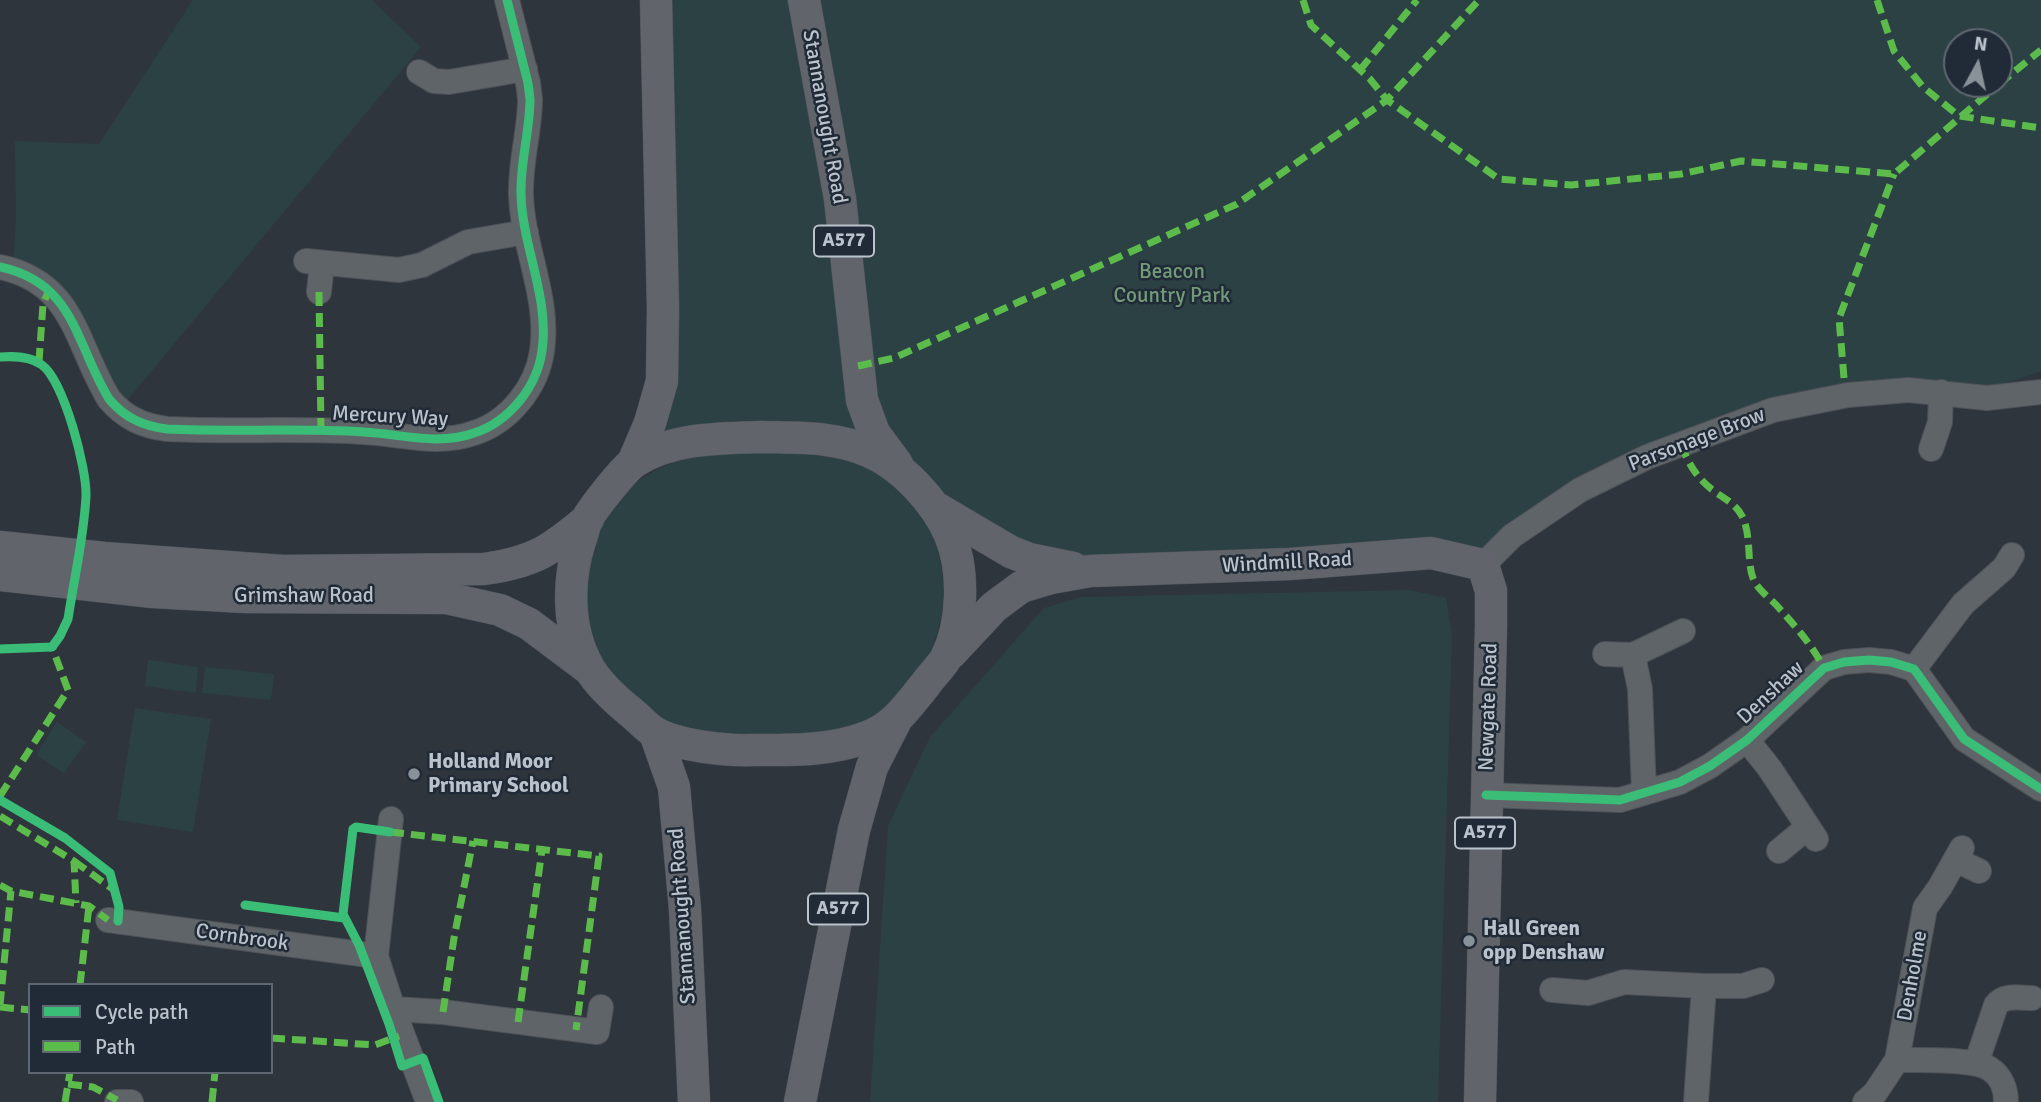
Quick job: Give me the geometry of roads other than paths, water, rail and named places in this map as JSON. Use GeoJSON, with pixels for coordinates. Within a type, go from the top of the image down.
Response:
{"type":"FeatureCollection","features":[{"type":"Feature","properties":{"kind":"main road","name":"A577"},"geometry":{"type":"LineString","coordinates":[[656,0],[663,295],[662,381],[650,423],[633,463],[588,519],[575,556],[571,609],[576,636],[589,669],[617,701],[655,733],[695,746],[750,750],[831,747],[868,737],[895,722]]}},
{"type":"Feature","properties":{"kind":"main road","name":"Stannanought Road"},"geometry":{"type":"LineString","coordinates":[[804,0],[840,199],[862,400],[874,433],[903,473]]}},
{"type":"Feature","properties":{"kind":"main road","name":"A577"},"geometry":{"type":"LineString","coordinates":[[633,463],[682,443],[717,438],[817,438],[845,443],[870,452],[903,473],[932,505],[950,536],[959,590],[957,622],[945,659],[895,722],[872,767],[854,830],[800,1102]]}},
{"type":"Feature","properties":{"kind":"main road","name":"Windmill Road"},"geometry":{"type":"LineString","coordinates":[[932,505],[1011,552],[1029,559],[1090,571]]}},
{"type":"Feature","properties":{"kind":"main road","name":"Grimshaw Road"},"geometry":{"type":"LineString","coordinates":[[0,547],[104,558],[283,571],[484,569],[536,558],[558,545],[588,519]]}},
{"type":"Feature","properties":{"kind":"main road"},"geometry":{"type":"LineString","coordinates":[[0,532],[104,558]]}},
{"type":"Feature","properties":{"kind":"main road","name":"Windmill Road"},"geometry":{"type":"LineString","coordinates":[[945,659],[994,607],[1021,587],[1090,571],[1277,565],[1431,553],[1483,565]]}},
{"type":"Feature","properties":{"kind":"main road","name":"Newgate Road"},"geometry":{"type":"LineString","coordinates":[[1480,1102],[1491,592],[1483,565]]}},
{"type":"Feature","properties":{"kind":"main road","name":"Grimshaw Road"},"geometry":{"type":"LineString","coordinates":[[0,575],[141,590],[246,597],[419,596],[468,601],[500,610],[529,624],[589,669]]}},
{"type":"Feature","properties":{"kind":"main road"},"geometry":{"type":"LineString","coordinates":[[0,596],[76,603],[246,597]]}},
{"type":"Feature","properties":{"kind":"main road","name":"Stannanought Road"},"geometry":{"type":"LineString","coordinates":[[655,733],[674,787],[685,909],[694,1102]]}},
{"type":"Feature","properties":{"kind":"street","name":"Mercury Way"},"geometry":{"type":"LineString","coordinates":[[0,267],[39,281],[60,302],[71,317],[109,399],[118,410],[142,424],[167,429],[332,430],[430,439],[454,439],[478,432],[502,418],[522,398],[539,365],[543,340],[542,314],[521,194],[530,113],[528,83],[507,0]]}},
{"type":"Feature","properties":{"kind":"street"},"geometry":{"type":"LineString","coordinates":[[419,72],[434,81],[449,82],[524,69]]}},
{"type":"Feature","properties":{"kind":"street"},"geometry":{"type":"LineString","coordinates":[[319,292],[314,262],[386,271],[410,269],[468,242],[526,232]]}},
{"type":"Feature","properties":{"kind":"street","name":"Parsonage Brow"},"geometry":{"type":"LineString","coordinates":[[1483,565],[1512,536],[1580,490],[1647,457],[1773,410],[1848,395],[1908,390],[1987,398],[2041,392]]}},
{"type":"Feature","properties":{"kind":"street"},"geometry":{"type":"LineString","coordinates":[[1929,452],[1940,422],[1941,392]]}},
{"type":"Feature","properties":{"kind":"street"},"geometry":{"type":"LineString","coordinates":[[2012,567],[1963,604],[1914,669],[1964,739],[2040,787]]}},
{"type":"Feature","properties":{"kind":"street"},"geometry":{"type":"LineString","coordinates":[[1605,654],[1633,655],[1683,631]]}},
{"type":"Feature","properties":{"kind":"street"},"geometry":{"type":"LineString","coordinates":[[1633,655],[1640,688],[1644,793]]}},
{"type":"Feature","properties":{"kind":"street","name":"Denshaw"},"geometry":{"type":"LineString","coordinates":[[1486,794],[1620,800],[1644,793],[1680,782],[1710,766],[1747,740],[1824,668],[1844,662],[1869,660],[1891,662],[1914,669]]}},
{"type":"Feature","properties":{"kind":"street","name":"Denshaw"},"geometry":{"type":"LineString","coordinates":[[1747,740],[1770,769],[1812,833],[1779,851]]}},
{"type":"Feature","properties":{"kind":"street"},"geometry":{"type":"LineString","coordinates":[[391,819],[376,957],[428,1102]]}},
{"type":"Feature","properties":{"kind":"street","name":"Denholme"},"geometry":{"type":"LineString","coordinates":[[1865,1102],[1875,1093],[1898,1060],[1925,908],[1959,854],[1979,872]]}},
{"type":"Feature","properties":{"kind":"street","name":"Cornbrook"},"geometry":{"type":"LineString","coordinates":[[108,920],[376,957]]}},
{"type":"Feature","properties":{"kind":"street"},"geometry":{"type":"LineString","coordinates":[[1561,986],[1588,993],[1624,982],[1743,986],[1762,980]]}},
{"type":"Feature","properties":{"kind":"street"},"geometry":{"type":"LineString","coordinates":[[1696,1102],[1704,986]]}},
{"type":"Feature","properties":{"kind":"street"},"geometry":{"type":"LineString","coordinates":[[1976,1064],[1996,1004],[1993,994],[2005,998],[2032,998]]}},
{"type":"Feature","properties":{"kind":"street"},"geometry":{"type":"LineString","coordinates":[[393,1009],[443,1012],[597,1032],[601,1007]]}},
{"type":"Feature","properties":{"kind":"street"},"geometry":{"type":"LineString","coordinates":[[1898,1060],[1976,1064],[1990,1068],[2002,1081],[2006,1102]]}},
{"type":"Feature","properties":{"kind":"street"},"geometry":{"type":"LineString","coordinates":[[117,1102],[131,1102]]}},
{"type":"Feature","properties":{"kind":"place","name":"Holland Moor Primary School"},"geometry":{"type":"Point","coordinates":[414,774]}},
{"type":"Feature","properties":{"kind":"place","name":"Hall Green opp Denshaw"},"geometry":{"type":"Point","coordinates":[1469,941]}},
{"type":"Feature","properties":{"kind":"park label","name":"Beacon Country Park"},"geometry":{"type":"Point","coordinates":[1172,284]}}]}
